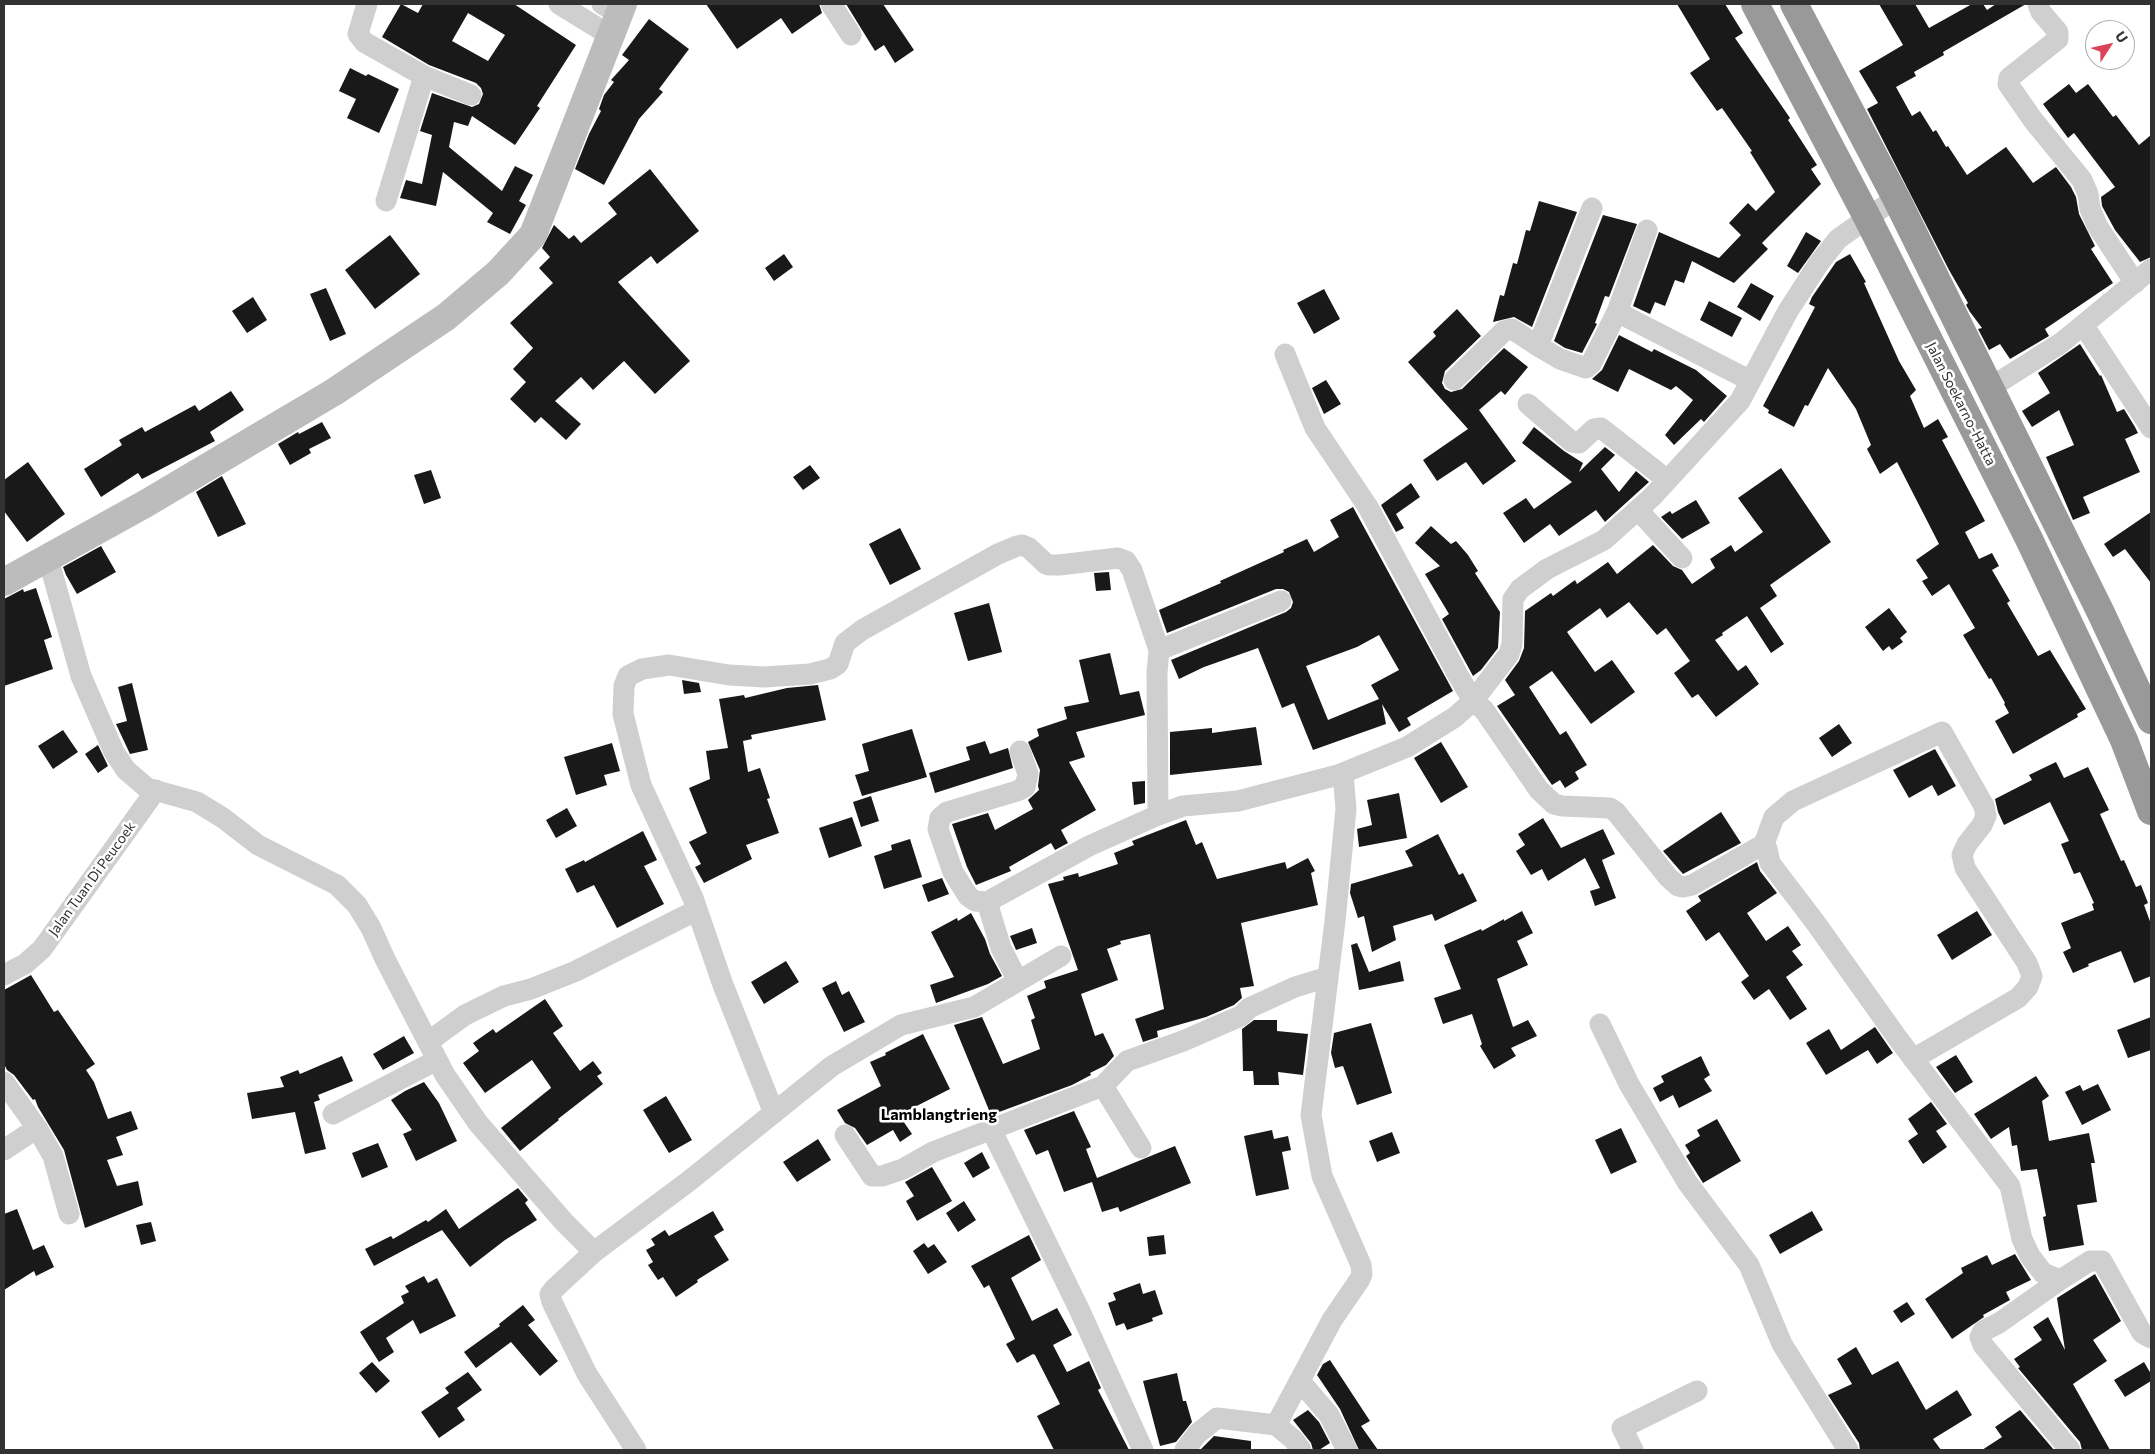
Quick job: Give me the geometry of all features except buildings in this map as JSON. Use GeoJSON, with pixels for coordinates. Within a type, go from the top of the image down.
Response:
{"type":"FeatureCollection","features":[{"type":"Feature","properties":{"kind":"highway","name":"Jalan Soekarno-Hatta"},"geometry":{"type":"LineString","coordinates":[[1756,4],[1868,217],[2082,649],[2124,740],[2151,811]]}},
{"type":"Feature","properties":{"kind":"highway"},"geometry":{"type":"LineString","coordinates":[[1794,4],[1896,198],[1988,389],[2101,613],[2151,720]]}},
{"type":"Feature","properties":{"kind":"main road"},"geometry":{"type":"LineString","coordinates":[[4,582],[252,442],[334,392],[446,317],[498,273],[533,235],[614,14]]}},
{"type":"Feature","properties":{"kind":"street"},"geometry":{"type":"LineString","coordinates":[[367,4],[358,34],[361,39],[424,76],[471,95]]}},
{"type":"Feature","properties":{"kind":"street"},"geometry":{"type":"LineString","coordinates":[[559,4],[614,14]]}},
{"type":"Feature","properties":{"kind":"street"},"geometry":{"type":"LineString","coordinates":[[832,4],[851,35]]}},
{"type":"Feature","properties":{"kind":"street"},"geometry":{"type":"LineString","coordinates":[[2038,4],[2041,12],[2058,32],[2058,39],[2009,78],[2008,84],[2033,120],[2082,180],[2088,194],[2090,209],[2098,227],[2135,283]]}},
{"type":"Feature","properties":{"kind":"street"},"geometry":{"type":"LineString","coordinates":[[386,201],[424,76]]}},
{"type":"Feature","properties":{"kind":"street"},"geometry":{"type":"LineString","coordinates":[[1020,751],[1028,774],[1025,786],[1017,791],[947,812],[940,818],[938,829],[953,872],[968,896],[975,901],[987,902],[1089,846],[1158,814],[1183,806],[1238,802],[1343,773],[1407,747],[1455,717],[1474,701],[1509,654],[1512,644],[1513,599],[1520,589],[1547,569],[1604,540],[1638,510],[1740,401],[1788,311],[1819,263],[1838,239],[1896,198]]}},
{"type":"Feature","properties":{"kind":"street"},"geometry":{"type":"LineString","coordinates":[[1538,346],[1592,208]]}},
{"type":"Feature","properties":{"kind":"street"},"geometry":{"type":"LineString","coordinates":[[1454,380],[1504,331],[1512,329],[1560,358],[1586,368],[1594,360],[1617,312],[1647,230]]}},
{"type":"Feature","properties":{"kind":"street"},"geometry":{"type":"LineString","coordinates":[[1988,389],[2061,344],[2151,269]]}},
{"type":"Feature","properties":{"kind":"street"},"geometry":{"type":"LineString","coordinates":[[1617,312],[1752,381]]}},
{"type":"Feature","properties":{"kind":"street"},"geometry":{"type":"LineString","coordinates":[[2084,326],[2151,428]]}},
{"type":"Feature","properties":{"kind":"street"},"geometry":{"type":"LineString","coordinates":[[1285,354],[1315,428],[1368,507],[1474,701],[1484,710],[1539,790],[1554,804],[1610,808],[1616,812],[1668,877],[1678,886],[1692,885],[1764,844],[1774,817],[1793,801],[1942,732],[1984,806],[1986,816],[1982,825],[1967,844],[1962,855],[1965,868],[2027,964],[2032,976],[2028,987],[2018,998],[1913,1059]]}},
{"type":"Feature","properties":{"kind":"street"},"geometry":{"type":"LineString","coordinates":[[1528,404],[1572,442],[1579,443],[1594,429],[1601,428],[1666,479]]}},
{"type":"Feature","properties":{"kind":"street"},"geometry":{"type":"LineString","coordinates":[[1638,510],[1682,558]]}},
{"type":"Feature","properties":{"kind":"street"},"geometry":{"type":"LineString","coordinates":[[774,1113],[723,985],[698,910],[641,784],[623,714],[624,686],[628,676],[642,669],[669,665],[729,675],[764,677],[810,674],[830,669],[838,664],[845,643],[862,630],[998,554],[1017,546],[1022,545],[1029,548],[1049,565],[1118,558],[1126,561],[1132,570],[1159,650],[1157,673],[1158,814]]}},
{"type":"Feature","properties":{"kind":"street"},"geometry":{"type":"LineString","coordinates":[[48,558],[81,676],[114,752],[126,770],[147,788],[197,802],[223,818],[258,845],[337,885],[357,905],[371,928],[432,1051],[478,1123],[564,1222],[594,1252]]}},
{"type":"Feature","properties":{"kind":"street"},"geometry":{"type":"LineString","coordinates":[[1159,650],[1282,601]]}},
{"type":"Feature","properties":{"kind":"street"},"geometry":{"type":"LineString","coordinates":[[1276,1425],[1332,1320],[1362,1274],[1361,1265],[1322,1176],[1310,1115],[1328,976],[1346,809],[1343,773]]}},
{"type":"Feature","properties":{"kind":"street","name":"Jalan Tuan Di Peucoek"},"geometry":{"type":"LineString","coordinates":[[4,975],[25,964],[42,950],[156,790]]}},
{"type":"Feature","properties":{"kind":"street"},"geometry":{"type":"LineString","coordinates":[[1764,844],[1767,848],[1770,862],[1913,1059],[2010,1186],[2013,1192],[2017,1222],[2030,1256],[2043,1273],[2060,1280]]}},
{"type":"Feature","properties":{"kind":"street"},"geometry":{"type":"LineString","coordinates":[[987,902],[1001,948],[1018,981]]}},
{"type":"Feature","properties":{"kind":"street"},"geometry":{"type":"LineString","coordinates":[[333,1114],[432,1051],[471,1012],[504,996],[531,989],[576,971],[698,910]]}},
{"type":"Feature","properties":{"kind":"street"},"geometry":{"type":"LineString","coordinates":[[636,1450],[587,1374],[552,1302],[550,1294],[554,1289],[594,1252],[832,1066],[901,1025],[974,1007],[1061,956]]}},
{"type":"Feature","properties":{"kind":"street"},"geometry":{"type":"LineString","coordinates":[[845,1135],[872,1176],[882,1176],[903,1170],[934,1152],[992,1131],[1103,1086],[1127,1061],[1182,1041],[1241,1016],[1249,1008],[1287,990],[1328,976]]}},
{"type":"Feature","properties":{"kind":"street"},"geometry":{"type":"LineString","coordinates":[[1600,1024],[1629,1084],[1687,1182],[1749,1265],[1782,1344],[1848,1450]]}},
{"type":"Feature","properties":{"kind":"street"},"geometry":{"type":"LineString","coordinates":[[4,1082],[37,1128],[53,1156],[69,1214]]}},
{"type":"Feature","properties":{"kind":"street"},"geometry":{"type":"LineString","coordinates":[[1103,1086],[1141,1148]]}},
{"type":"Feature","properties":{"kind":"street"},"geometry":{"type":"LineString","coordinates":[[4,1150],[37,1128]]}},
{"type":"Feature","properties":{"kind":"street"},"geometry":{"type":"LineString","coordinates":[[992,1131],[1080,1309],[1143,1450]]}},
{"type":"Feature","properties":{"kind":"street"},"geometry":{"type":"LineString","coordinates":[[2070,1450],[1983,1345],[1980,1337],[1984,1331],[1999,1323],[2090,1261],[2102,1261],[2142,1333],[2151,1338]]}},
{"type":"Feature","properties":{"kind":"street"},"geometry":{"type":"LineString","coordinates":[[1300,1381],[1329,1415],[1347,1450]]}},
{"type":"Feature","properties":{"kind":"street"},"geometry":{"type":"LineString","coordinates":[[1633,1450],[1622,1428],[1697,1391]]}},
{"type":"Feature","properties":{"kind":"street"},"geometry":{"type":"LineString","coordinates":[[1185,1450],[1197,1434],[1217,1418],[1276,1425],[1294,1440],[1301,1450]]}},
{"type":"Feature","properties":{"kind":"district","name":"Lamblangtrieng"},"geometry":{"type":"Point","coordinates":[939,1115]}}]}
